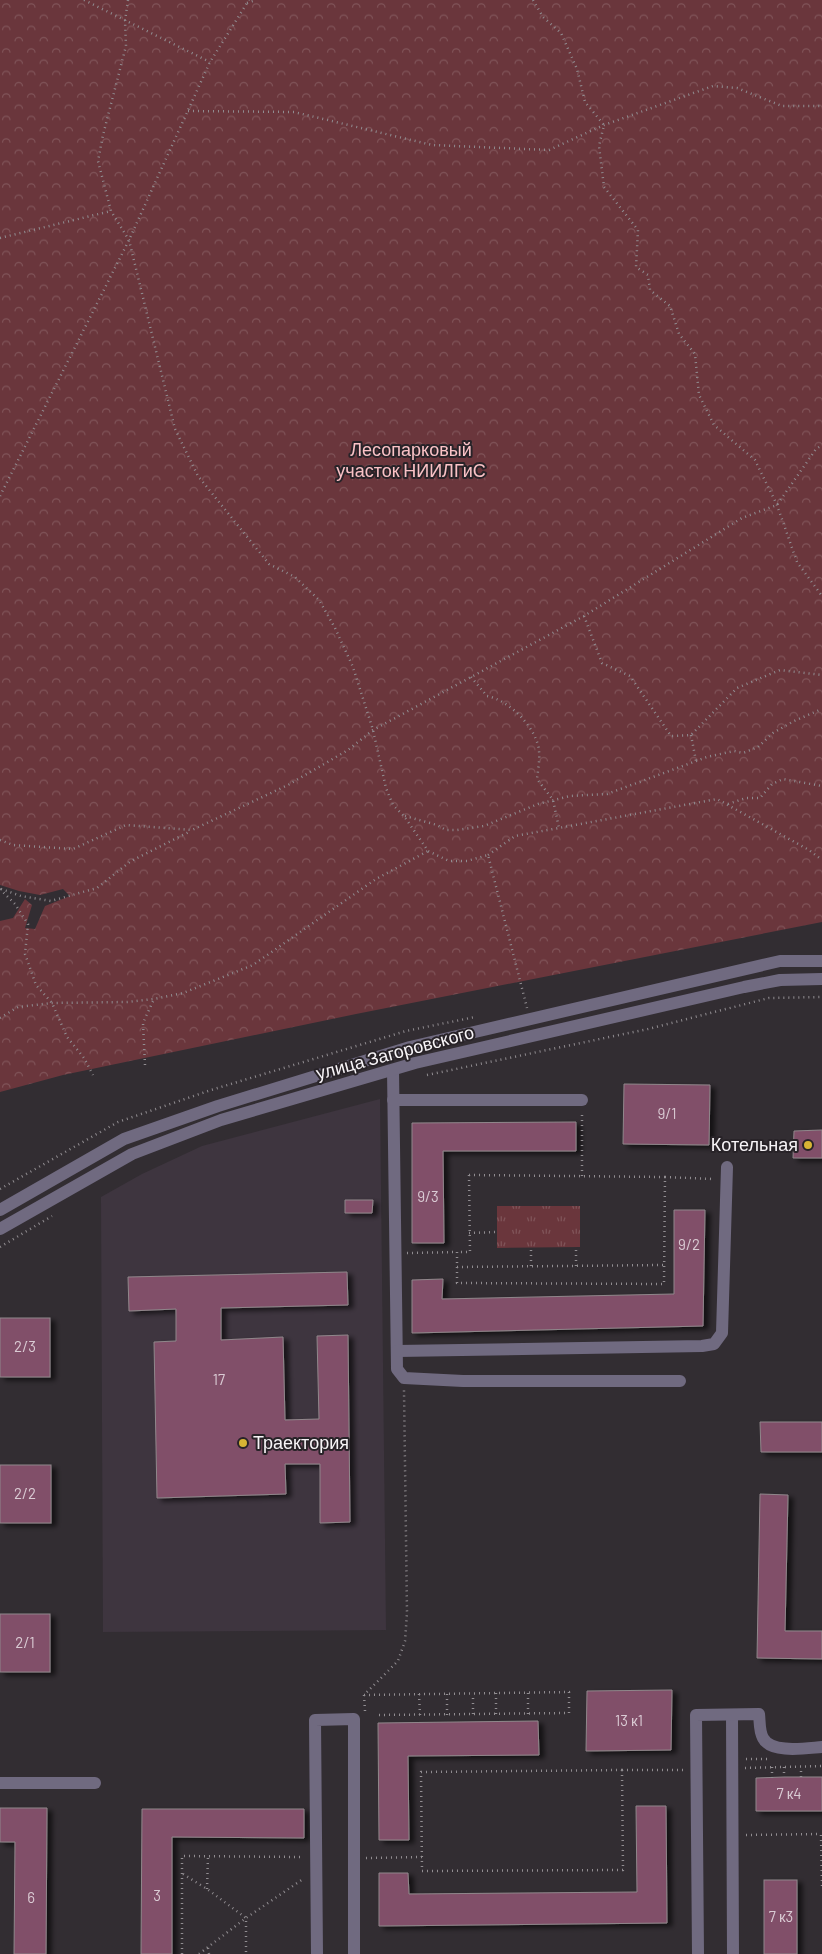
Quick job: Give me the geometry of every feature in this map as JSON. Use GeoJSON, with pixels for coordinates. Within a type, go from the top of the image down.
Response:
{"type":"FeatureCollection","features":[{"type":"Feature","properties":{"kind":"street","name":"улица Загоровского"},"geometry":{"type":"LineString","coordinates":[[0,1210],[124,1138],[218,1106],[410,1047],[780,961],[822,961]]}},
{"type":"Feature","properties":{"kind":"street","name":"улица Загоровского"},"geometry":{"type":"LineString","coordinates":[[0,1229],[132,1154],[221,1120],[393,1070],[744,987],[780,980],[822,979]]}},
{"type":"Feature","properties":{"kind":"street"},"geometry":{"type":"LineString","coordinates":[[393,1070],[397,1369],[404,1378],[463,1381],[680,1381]]}},
{"type":"Feature","properties":{"kind":"street"},"geometry":{"type":"LineString","coordinates":[[393,1100],[582,1100]]}},
{"type":"Feature","properties":{"kind":"street"},"geometry":{"type":"LineString","coordinates":[[397,1350],[702,1346],[714,1344],[722,1333],[726,1173]]}},
{"type":"Feature","properties":{"kind":"street"},"geometry":{"type":"LineString","coordinates":[[698,1954],[696,1715],[759,1714],[762,1738],[769,1745],[779,1748],[822,1747]]}},
{"type":"Feature","properties":{"kind":"street"},"geometry":{"type":"LineString","coordinates":[[732,1715],[733,1954]]}},
{"type":"Feature","properties":{"kind":"street"},"geometry":{"type":"LineString","coordinates":[[317,1954],[315,1720],[354,1719],[354,1954],[362,1954]]}},
{"type":"Feature","properties":{"kind":"street"},"geometry":{"type":"LineString","coordinates":[[0,1783],[95,1783]]}},
{"type":"Feature","properties":{"kind":"path"},"geometry":{"type":"LineString","coordinates":[[84,0],[210,62]]}},
{"type":"Feature","properties":{"kind":"path"},"geometry":{"type":"LineString","coordinates":[[128,0],[125,21],[126,46],[102,135],[98,161],[111,210],[129,240],[175,429],[194,468],[221,506],[268,564],[294,577],[319,600],[335,628],[352,666],[373,730],[386,788],[394,805],[404,816],[428,851],[449,861],[467,861],[488,855],[515,836],[717,798],[809,850],[822,860]]}},
{"type":"Feature","properties":{"kind":"path"},"geometry":{"type":"LineString","coordinates":[[0,496],[129,240],[210,62],[248,2],[256,0]]}},
{"type":"Feature","properties":{"kind":"path"},"geometry":{"type":"LineString","coordinates":[[533,0],[543,17],[561,33],[577,69],[585,102],[604,125]]}},
{"type":"Feature","properties":{"kind":"path"},"geometry":{"type":"LineString","coordinates":[[188,111],[294,112],[432,145],[549,150],[604,125],[713,86],[737,88],[782,106],[822,106]]}},
{"type":"Feature","properties":{"kind":"path"},"geometry":{"type":"LineString","coordinates":[[604,125],[599,146],[604,187],[638,230],[636,267],[648,275],[650,290],[670,306],[679,334],[695,354],[699,395],[714,425],[755,460],[778,505],[797,562],[822,596]]}},
{"type":"Feature","properties":{"kind":"path"},"geometry":{"type":"LineString","coordinates":[[0,238],[111,210]]}},
{"type":"Feature","properties":{"kind":"path"},"geometry":{"type":"LineString","coordinates":[[0,888],[21,896],[50,901],[97,888],[131,861],[288,785],[348,750],[373,730],[584,616],[742,518],[778,505],[816,449],[822,445]]}},
{"type":"Feature","properties":{"kind":"path"},"geometry":{"type":"LineString","coordinates":[[584,616],[602,663],[630,676],[671,736],[691,735],[736,688],[780,670],[822,674]]}},
{"type":"Feature","properties":{"kind":"path"},"geometry":{"type":"LineString","coordinates":[[471,677],[487,696],[496,698],[520,714],[531,731],[540,750],[537,779],[553,800],[559,828]]}},
{"type":"Feature","properties":{"kind":"path"},"geometry":{"type":"LineString","coordinates":[[404,816],[437,825],[446,830],[484,826],[538,804],[570,796],[607,794],[696,761],[734,751],[743,753],[758,747],[773,733],[794,721],[822,709]]}},
{"type":"Feature","properties":{"kind":"path"},"geometry":{"type":"LineString","coordinates":[[691,735],[696,761]]}},
{"type":"Feature","properties":{"kind":"path"},"geometry":{"type":"LineString","coordinates":[[728,804],[746,798],[760,798],[772,784],[783,779],[822,786]]}},
{"type":"Feature","properties":{"kind":"path"},"geometry":{"type":"LineString","coordinates":[[0,840],[12,845],[73,849],[126,825],[192,830]]}},
{"type":"Feature","properties":{"kind":"path"},"geometry":{"type":"LineString","coordinates":[[0,1018],[18,1007],[52,1003],[154,999],[183,993],[253,965],[376,879],[428,851]]}},
{"type":"Feature","properties":{"kind":"path"},"geometry":{"type":"LineString","coordinates":[[488,855],[530,1018]]}},
{"type":"Feature","properties":{"kind":"path"},"geometry":{"type":"LineString","coordinates":[[0,888],[15,904],[28,924],[25,954],[36,985],[52,1003],[67,1037],[84,1058],[93,1075]]}},
{"type":"Feature","properties":{"kind":"path"},"geometry":{"type":"LineString","coordinates":[[421,1077],[648,1029],[770,998],[822,997]]}},
{"type":"Feature","properties":{"kind":"path"},"geometry":{"type":"LineString","coordinates":[[145,1065],[143,1023],[154,999]]}},
{"type":"Feature","properties":{"kind":"path"},"geometry":{"type":"LineString","coordinates":[[582,1100],[582,1176]]}},
{"type":"Feature","properties":{"kind":"path"},"geometry":{"type":"LineString","coordinates":[[396,1252],[470,1252],[468,1175],[665,1177],[726,1173]]}},
{"type":"Feature","properties":{"kind":"path"},"geometry":{"type":"LineString","coordinates":[[457,1252],[457,1283],[664,1284],[665,1177]]}},
{"type":"Feature","properties":{"kind":"path"},"geometry":{"type":"LineString","coordinates":[[469,1233],[497,1232]]}},
{"type":"Feature","properties":{"kind":"path"},"geometry":{"type":"LineString","coordinates":[[531,1248],[531,1266]]}},
{"type":"Feature","properties":{"kind":"path"},"geometry":{"type":"LineString","coordinates":[[576,1248],[576,1266]]}},
{"type":"Feature","properties":{"kind":"path"},"geometry":{"type":"LineString","coordinates":[[456,1267],[664,1265]]}},
{"type":"Feature","properties":{"kind":"path"},"geometry":{"type":"LineString","coordinates":[[354,1719],[365,1718],[364,1695],[398,1661],[405,1641],[407,1613],[404,1378]]}},
{"type":"Feature","properties":{"kind":"path"},"geometry":{"type":"LineString","coordinates":[[364,1695],[569,1692],[569,1713],[376,1715]]}},
{"type":"Feature","properties":{"kind":"path"},"geometry":{"type":"LineString","coordinates":[[496,1693],[496,1714]]}},
{"type":"Feature","properties":{"kind":"path"},"geometry":{"type":"LineString","coordinates":[[528,1693],[528,1714]]}},
{"type":"Feature","properties":{"kind":"path"},"geometry":{"type":"LineString","coordinates":[[419,1694],[420,1715]]}},
{"type":"Feature","properties":{"kind":"path"},"geometry":{"type":"LineString","coordinates":[[447,1694],[447,1714]]}},
{"type":"Feature","properties":{"kind":"path"},"geometry":{"type":"LineString","coordinates":[[473,1694],[473,1714]]}},
{"type":"Feature","properties":{"kind":"path"},"geometry":{"type":"LineString","coordinates":[[780,1759],[780,1767]]}},
{"type":"Feature","properties":{"kind":"path"},"geometry":{"type":"LineString","coordinates":[[741,1768],[822,1766]]}},
{"type":"Feature","properties":{"kind":"path"},"geometry":{"type":"LineString","coordinates":[[772,1767],[772,1778]]}},
{"type":"Feature","properties":{"kind":"path"},"geometry":{"type":"LineString","coordinates":[[784,1767],[784,1777]]}},
{"type":"Feature","properties":{"kind":"path"},"geometry":{"type":"LineString","coordinates":[[801,1767],[801,1777]]}},
{"type":"Feature","properties":{"kind":"path"},"geometry":{"type":"LineString","coordinates":[[622,1770],[623,1870],[422,1871],[421,1772],[622,1770],[697,1770]]}},
{"type":"Feature","properties":{"kind":"path"},"geometry":{"type":"LineString","coordinates":[[732,1836],[822,1834],[822,1887]]}},
{"type":"Feature","properties":{"kind":"path"},"geometry":{"type":"LineString","coordinates":[[182,1954],[182,1856],[316,1857]]}},
{"type":"Feature","properties":{"kind":"path"},"geometry":{"type":"LineString","coordinates":[[208,1856],[208,1889]]}},
{"type":"Feature","properties":{"kind":"path"},"geometry":{"type":"LineString","coordinates":[[355,1858],[422,1857]]}},
{"type":"Feature","properties":{"kind":"path"},"geometry":{"type":"LineString","coordinates":[[199,1954],[246,1918],[317,1871]]}},
{"type":"Feature","properties":{"kind":"path"},"geometry":{"type":"LineString","coordinates":[[182,1874],[208,1889],[246,1918]]}},
{"type":"Feature","properties":{"kind":"path"},"geometry":{"type":"LineString","coordinates":[[246,1918],[246,1954]]}},
{"type":"Feature","properties":{"kind":"path"},"geometry":{"type":"LineString","coordinates":[[208,1948],[208,1954]]}},
{"type":"Feature","properties":{"kind":"shaded area","name":"Траектория"},"geometry":{"type":"Polygon","coordinates":[[[380,1099],[386,1630],[103,1632],[101,1197],[142,1174],[202,1146],[380,1099]]]}},
{"type":"Feature","properties":{"kind":"green space","name":"Лесопарковый участок НИИЛГиС"},"geometry":{"type":"Polygon","coordinates":[[[0,0],[822,0],[822,922],[356,1014],[63,1075],[0,1092],[0,921],[13,918],[25,899],[32,905],[25,928],[35,929],[45,906],[70,896],[63,889],[40,895],[0,885],[0,0]]]}},
{"type":"Feature","properties":{"kind":"green space"},"geometry":{"type":"Polygon","coordinates":[[[497,1206],[580,1206],[580,1247],[497,1248],[497,1206]]]}},
{"type":"Feature","properties":{"kind":"building"},"geometry":{"type":"Polygon","coordinates":[[[624,1084],[710,1085],[709,1145],[623,1144],[624,1084]]]}},
{"type":"Feature","properties":{"kind":"building"},"geometry":{"type":"Polygon","coordinates":[[[576,1122],[576,1151],[443,1151],[444,1243],[412,1243],[412,1123],[576,1122]]]}},
{"type":"Feature","properties":{"kind":"building","name":"Котельная"},"geometry":{"type":"Polygon","coordinates":[[[822,1130],[822,1158],[793,1158],[794,1131],[822,1130]]]}},
{"type":"Feature","properties":{"kind":"building"},"geometry":{"type":"Polygon","coordinates":[[[345,1200],[373,1200],[372,1213],[345,1213],[345,1200]]]}},
{"type":"Feature","properties":{"kind":"building"},"geometry":{"type":"Polygon","coordinates":[[[674,1210],[705,1210],[703,1326],[412,1333],[412,1280],[443,1279],[442,1299],[674,1294],[674,1210]]]}},
{"type":"Feature","properties":{"kind":"building"},"geometry":{"type":"Polygon","coordinates":[[[347,1272],[348,1305],[221,1308],[221,1340],[283,1337],[285,1420],[319,1419],[317,1336],[348,1335],[350,1522],[320,1523],[320,1464],[285,1464],[286,1494],[157,1498],[154,1342],[176,1341],[176,1309],[129,1311],[128,1277],[347,1272]]]}},
{"type":"Feature","properties":{"kind":"building"},"geometry":{"type":"Polygon","coordinates":[[[0,1318],[50,1318],[50,1377],[0,1377],[0,1318]]]}},
{"type":"Feature","properties":{"kind":"building"},"geometry":{"type":"Polygon","coordinates":[[[760,1422],[822,1422],[822,1452],[761,1452],[760,1422]]]}},
{"type":"Feature","properties":{"kind":"building"},"geometry":{"type":"Polygon","coordinates":[[[0,1465],[51,1465],[51,1523],[0,1523],[0,1465]]]}},
{"type":"Feature","properties":{"kind":"building"},"geometry":{"type":"Polygon","coordinates":[[[760,1494],[788,1495],[785,1631],[822,1631],[822,1659],[757,1658],[760,1494]]]}},
{"type":"Feature","properties":{"kind":"building"},"geometry":{"type":"Polygon","coordinates":[[[0,1614],[50,1614],[50,1672],[0,1672],[0,1614]]]}},
{"type":"Feature","properties":{"kind":"building"},"geometry":{"type":"Polygon","coordinates":[[[672,1690],[671,1750],[586,1751],[587,1691],[672,1690]]]}},
{"type":"Feature","properties":{"kind":"building"},"geometry":{"type":"Polygon","coordinates":[[[538,1721],[539,1755],[408,1756],[409,1840],[379,1840],[378,1723],[538,1721]]]}},
{"type":"Feature","properties":{"kind":"building"},"geometry":{"type":"Polygon","coordinates":[[[822,1777],[822,1811],[756,1811],[756,1778],[822,1777]]]}},
{"type":"Feature","properties":{"kind":"building"},"geometry":{"type":"Polygon","coordinates":[[[636,1806],[666,1806],[667,1923],[379,1926],[379,1873],[408,1873],[409,1894],[637,1892],[636,1806]]]}},
{"type":"Feature","properties":{"kind":"building"},"geometry":{"type":"Polygon","coordinates":[[[0,1808],[47,1808],[46,1954],[14,1954],[15,1842],[0,1842],[0,1808]]]}},
{"type":"Feature","properties":{"kind":"building"},"geometry":{"type":"Polygon","coordinates":[[[142,1809],[304,1809],[304,1838],[172,1837],[172,1954],[141,1954],[142,1809]]]}},
{"type":"Feature","properties":{"kind":"building"},"geometry":{"type":"Polygon","coordinates":[[[764,1880],[797,1880],[797,1954],[764,1954],[764,1880]]]}},
{"type":"Feature","properties":{"kind":"place","name":"Котельная"},"geometry":{"type":"Point","coordinates":[808,1145]}},
{"type":"Feature","properties":{"kind":"place","name":"Траектория"},"geometry":{"type":"Point","coordinates":[243,1443]}}]}
